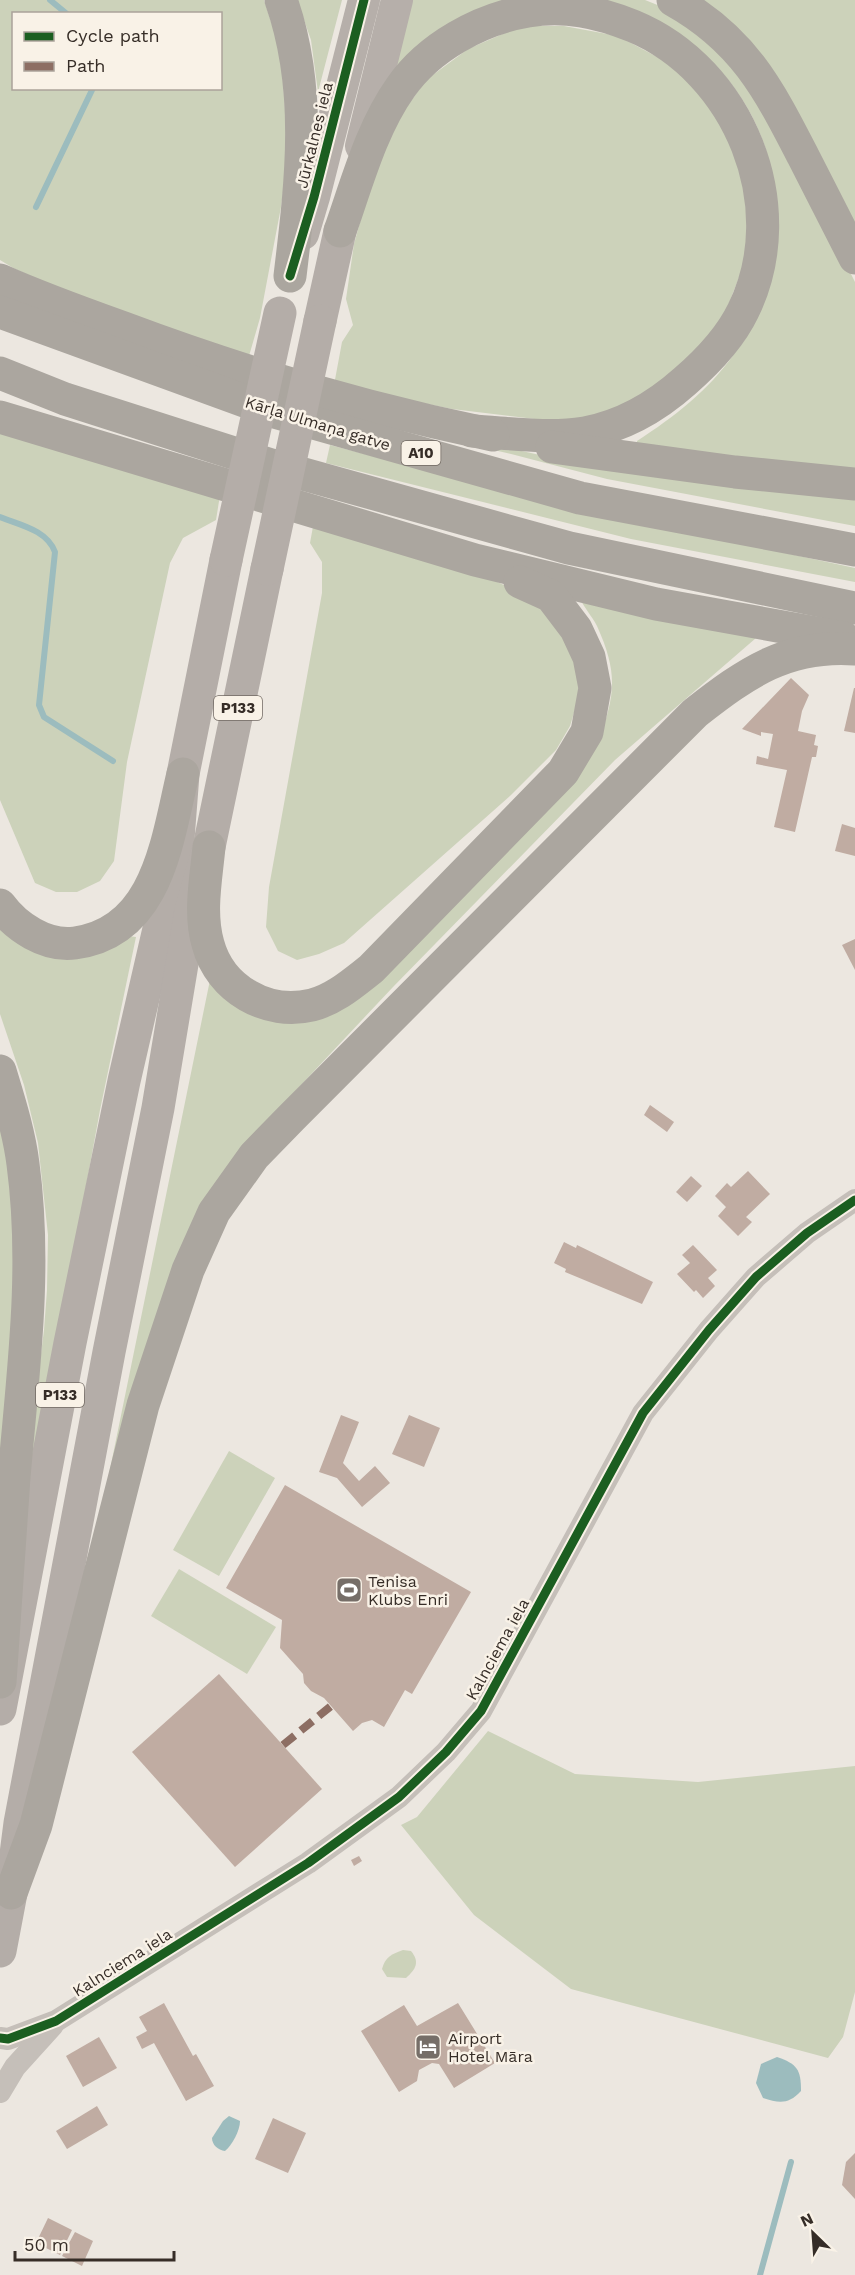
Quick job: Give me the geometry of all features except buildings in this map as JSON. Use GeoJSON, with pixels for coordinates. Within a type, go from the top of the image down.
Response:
{"type":"FeatureCollection","features":[{"type":"Feature","properties":{"kind":"highway"},"geometry":{"type":"LineString","coordinates":[[281,0],[294,44],[303,118],[300,189],[290,276]]}},
{"type":"Feature","properties":{"kind":"highway"},"geometry":{"type":"LineString","coordinates":[[673,0],[716,28],[753,67],[774,98],[855,258]]}},
{"type":"Feature","properties":{"kind":"highway"},"geometry":{"type":"LineString","coordinates":[[340,231],[379,124],[402,85],[429,57],[468,31],[493,20],[518,13],[567,8],[617,20],[668,44],[688,59],[721,94],[745,138],[753,162],[762,212],[756,273],[743,311],[730,332],[700,368],[674,391],[621,422],[586,433],[566,435],[472,431]]}},
{"type":"Feature","properties":{"kind":"highway"},"geometry":{"type":"LineString","coordinates":[[0,272],[14,286],[182,350],[287,384],[472,431],[622,458],[855,484]]}},
{"type":"Feature","properties":{"kind":"highway","name":"Kārļa Ulmaņa gatve"},"geometry":{"type":"LineString","coordinates":[[0,312],[275,412],[557,492],[855,550]]}},
{"type":"Feature","properties":{"kind":"highway"},"geometry":{"type":"LineString","coordinates":[[0,373],[65,399],[271,465],[558,545],[855,608]]}},
{"type":"Feature","properties":{"kind":"highway"},"geometry":{"type":"LineString","coordinates":[[0,417],[475,560],[656,604],[855,640]]}},
{"type":"Feature","properties":{"kind":"highway"},"geometry":{"type":"LineString","coordinates":[[208,847],[204,925],[208,945],[215,961],[236,988],[248,997],[271,1006],[312,1005],[335,995],[371,969],[563,772],[587,732],[595,688],[589,657],[576,628],[551,596],[475,560]]}},
{"type":"Feature","properties":{"kind":"highway"},"geometry":{"type":"LineString","coordinates":[[11,1893],[39,1814],[143,1406],[188,1270],[214,1212],[254,1156],[695,713],[746,674],[780,658],[830,647],[855,649]]}},
{"type":"Feature","properties":{"kind":"highway"},"geometry":{"type":"LineString","coordinates":[[0,905],[11,918],[27,930],[64,945],[83,942],[118,927],[136,910],[161,864],[183,774]]}},
{"type":"Feature","properties":{"kind":"highway"},"geometry":{"type":"LineString","coordinates":[[0,1071],[23,1162],[30,1262],[29,1311],[14,1478],[0,1682]]}},
{"type":"Feature","properties":{"kind":"main road","name":"P133"},"geometry":{"type":"LineString","coordinates":[[0,1951],[11,1893],[22,1811],[158,1108],[191,910],[208,847],[340,231]]}},
{"type":"Feature","properties":{"kind":"main road","name":"P133"},"geometry":{"type":"LineString","coordinates":[[0,1709],[72,1331],[124,1081],[170,881],[178,839],[183,774],[226,560],[290,276]]}},
{"type":"Feature","properties":{"kind":"street","name":"Jūrkalnes iela"},"geometry":{"type":"LineString","coordinates":[[290,276],[314,197],[364,0]]}},
{"type":"Feature","properties":{"kind":"street"},"geometry":{"type":"LineString","coordinates":[[340,231],[397,0]]}},
{"type":"Feature","properties":{"kind":"street","name":"Kalnciema iela"},"geometry":{"type":"LineString","coordinates":[[0,2038],[8,2039],[57,2021],[308,1863],[399,1797],[446,1752],[481,1711],[643,1413],[709,1330],[756,1277],[807,1233],[855,1200]]}},
{"type":"Feature","properties":{"kind":"street","name":"Kalnciema iela"},"geometry":{"type":"LineString","coordinates":[[0,2092],[15,2067],[57,2021]]}},
{"type":"Feature","properties":{"kind":"green space"},"geometry":{"type":"Polygon","coordinates":[[[0,0],[264,0],[281,52],[288,155],[281,207],[260,318],[249,356],[124,317],[15,269],[0,260],[0,0]]]}},
{"type":"Feature","properties":{"kind":"green space"},"geometry":{"type":"Polygon","coordinates":[[[297,0],[342,0],[318,92],[311,40],[297,0]]]}},
{"type":"Feature","properties":{"kind":"green space"},"geometry":{"type":"Polygon","coordinates":[[[411,0],[509,0],[394,69],[411,0]]]}},
{"type":"Feature","properties":{"kind":"green space"},"geometry":{"type":"Polygon","coordinates":[[[604,0],[645,0],[660,6],[738,67],[814,200],[855,282],[855,471],[637,444],[637,441],[702,391],[724,367],[746,337],[752,319],[772,213],[774,187],[762,137],[738,92],[722,72],[704,54],[663,24],[649,16],[604,0]]]}},
{"type":"Feature","properties":{"kind":"green space"},"geometry":{"type":"Polygon","coordinates":[[[697,0],[855,0],[855,232],[697,0]]]}},
{"type":"Feature","properties":{"kind":"green space"},"geometry":{"type":"Polygon","coordinates":[[[521,26],[564,26],[618,36],[674,66],[696,85],[727,133],[744,183],[748,221],[745,262],[722,321],[695,357],[630,405],[580,420],[543,420],[452,409],[334,385],[342,342],[353,325],[346,299],[354,244],[374,171],[396,122],[426,80],[468,49],[521,26]]]}},
{"type":"Feature","properties":{"kind":"green space"},"geometry":{"type":"Polygon","coordinates":[[[339,414],[417,428],[590,466],[855,493],[855,526],[607,479],[339,414]]]}},
{"type":"Feature","properties":{"kind":"green space"},"geometry":{"type":"Polygon","coordinates":[[[0,429],[220,495],[216,520],[183,538],[170,563],[127,762],[114,861],[100,881],[77,892],[56,892],[35,883],[0,800],[0,429]]]}},
{"type":"Feature","properties":{"kind":"green space"},"geometry":{"type":"Polygon","coordinates":[[[330,445],[548,502],[855,568],[855,582],[631,539],[326,463],[330,445]]]}},
{"type":"Feature","properties":{"kind":"green space"},"geometry":{"type":"Polygon","coordinates":[[[314,521],[485,576],[543,604],[572,644],[580,693],[570,726],[556,750],[511,795],[344,943],[319,954],[297,960],[278,951],[266,927],[269,887],[322,593],[322,562],[310,543],[314,521]]]}},
{"type":"Feature","properties":{"kind":"green space"},"geometry":{"type":"Polygon","coordinates":[[[580,598],[756,638],[615,760],[393,987],[253,1136],[108,1479],[210,980],[302,1019],[597,745],[611,699],[611,672],[609,658],[597,626],[580,598]]]}},
{"type":"Feature","properties":{"kind":"green space"},"geometry":{"type":"Polygon","coordinates":[[[0,928],[45,950],[68,958],[92,955],[128,936],[136,937],[100,1110],[34,1471],[26,1473],[44,1330],[48,1235],[38,1143],[24,1085],[0,1014],[0,928]]]}},
{"type":"Feature","properties":{"kind":"green space"},"geometry":{"type":"Polygon","coordinates":[[[0,1127],[9,1170],[14,1213],[15,1299],[0,1473],[0,1127]]]}},
{"type":"Feature","properties":{"kind":"green space"},"geometry":{"type":"Polygon","coordinates":[[[229,1451],[275,1478],[219,1576],[173,1550],[229,1451]]]}},
{"type":"Feature","properties":{"kind":"green space"},"geometry":{"type":"Polygon","coordinates":[[[179,1569],[276,1627],[247,1674],[151,1616],[179,1569]]]}},
{"type":"Feature","properties":{"kind":"green space"},"geometry":{"type":"Polygon","coordinates":[[[488,1731],[575,1774],[698,1782],[855,1766],[855,1992],[843,2037],[828,2058],[571,1989],[474,1915],[401,1825],[417,1817],[488,1731]]]}},
{"type":"Feature","properties":{"kind":"green space"},"geometry":{"type":"Polygon","coordinates":[[[403,1950],[411,1951],[414,1955],[416,1962],[412,1972],[406,1978],[387,1977],[382,1969],[385,1962],[392,1955],[403,1950]]]}},
{"type":"Feature","properties":{"kind":"water"},"geometry":{"type":"Polygon","coordinates":[[[777,2057],[793,2065],[800,2077],[801,2091],[792,2099],[783,2102],[763,2098],[756,2083],[761,2064],[777,2057]]]}},
{"type":"Feature","properties":{"kind":"water"},"geometry":{"type":"Polygon","coordinates":[[[229,2116],[240,2121],[240,2125],[235,2138],[225,2151],[216,2147],[212,2138],[229,2116]]]}},
{"type":"Feature","properties":{"kind":"waterway"},"geometry":{"type":"LineString","coordinates":[[50,0],[65,12]]}},
{"type":"Feature","properties":{"kind":"waterway"},"geometry":{"type":"LineString","coordinates":[[36,207],[92,90]]}},
{"type":"Feature","properties":{"kind":"waterway"},"geometry":{"type":"LineString","coordinates":[[0,517],[39,533],[46,538],[55,552],[39,705],[44,717],[113,761]]}},
{"type":"Feature","properties":{"kind":"waterway"},"geometry":{"type":"LineString","coordinates":[[760,2275],[791,2162]]}},
{"type":"Feature","properties":{"kind":"marked path"},"geometry":{"type":"LineString","coordinates":[[283,1745],[331,1706]]}},
{"type":"Feature","properties":{"kind":"cycle path"},"geometry":{"type":"LineString","coordinates":[[290,276],[314,197],[364,0]]}},
{"type":"Feature","properties":{"kind":"cycle path"},"geometry":{"type":"LineString","coordinates":[[0,2038],[8,2039],[56,2021],[308,1863],[399,1797],[446,1752],[481,1711],[643,1413],[709,1330],[756,1277],[807,1233],[855,1200]]}},
{"type":"Feature","properties":{"kind":"place","name":"Tenisa Klubs Enri"},"geometry":{"type":"Point","coordinates":[349,1590]}},
{"type":"Feature","properties":{"kind":"place","name":"Airport Hotel Māra"},"geometry":{"type":"Point","coordinates":[428,2047]}}]}
